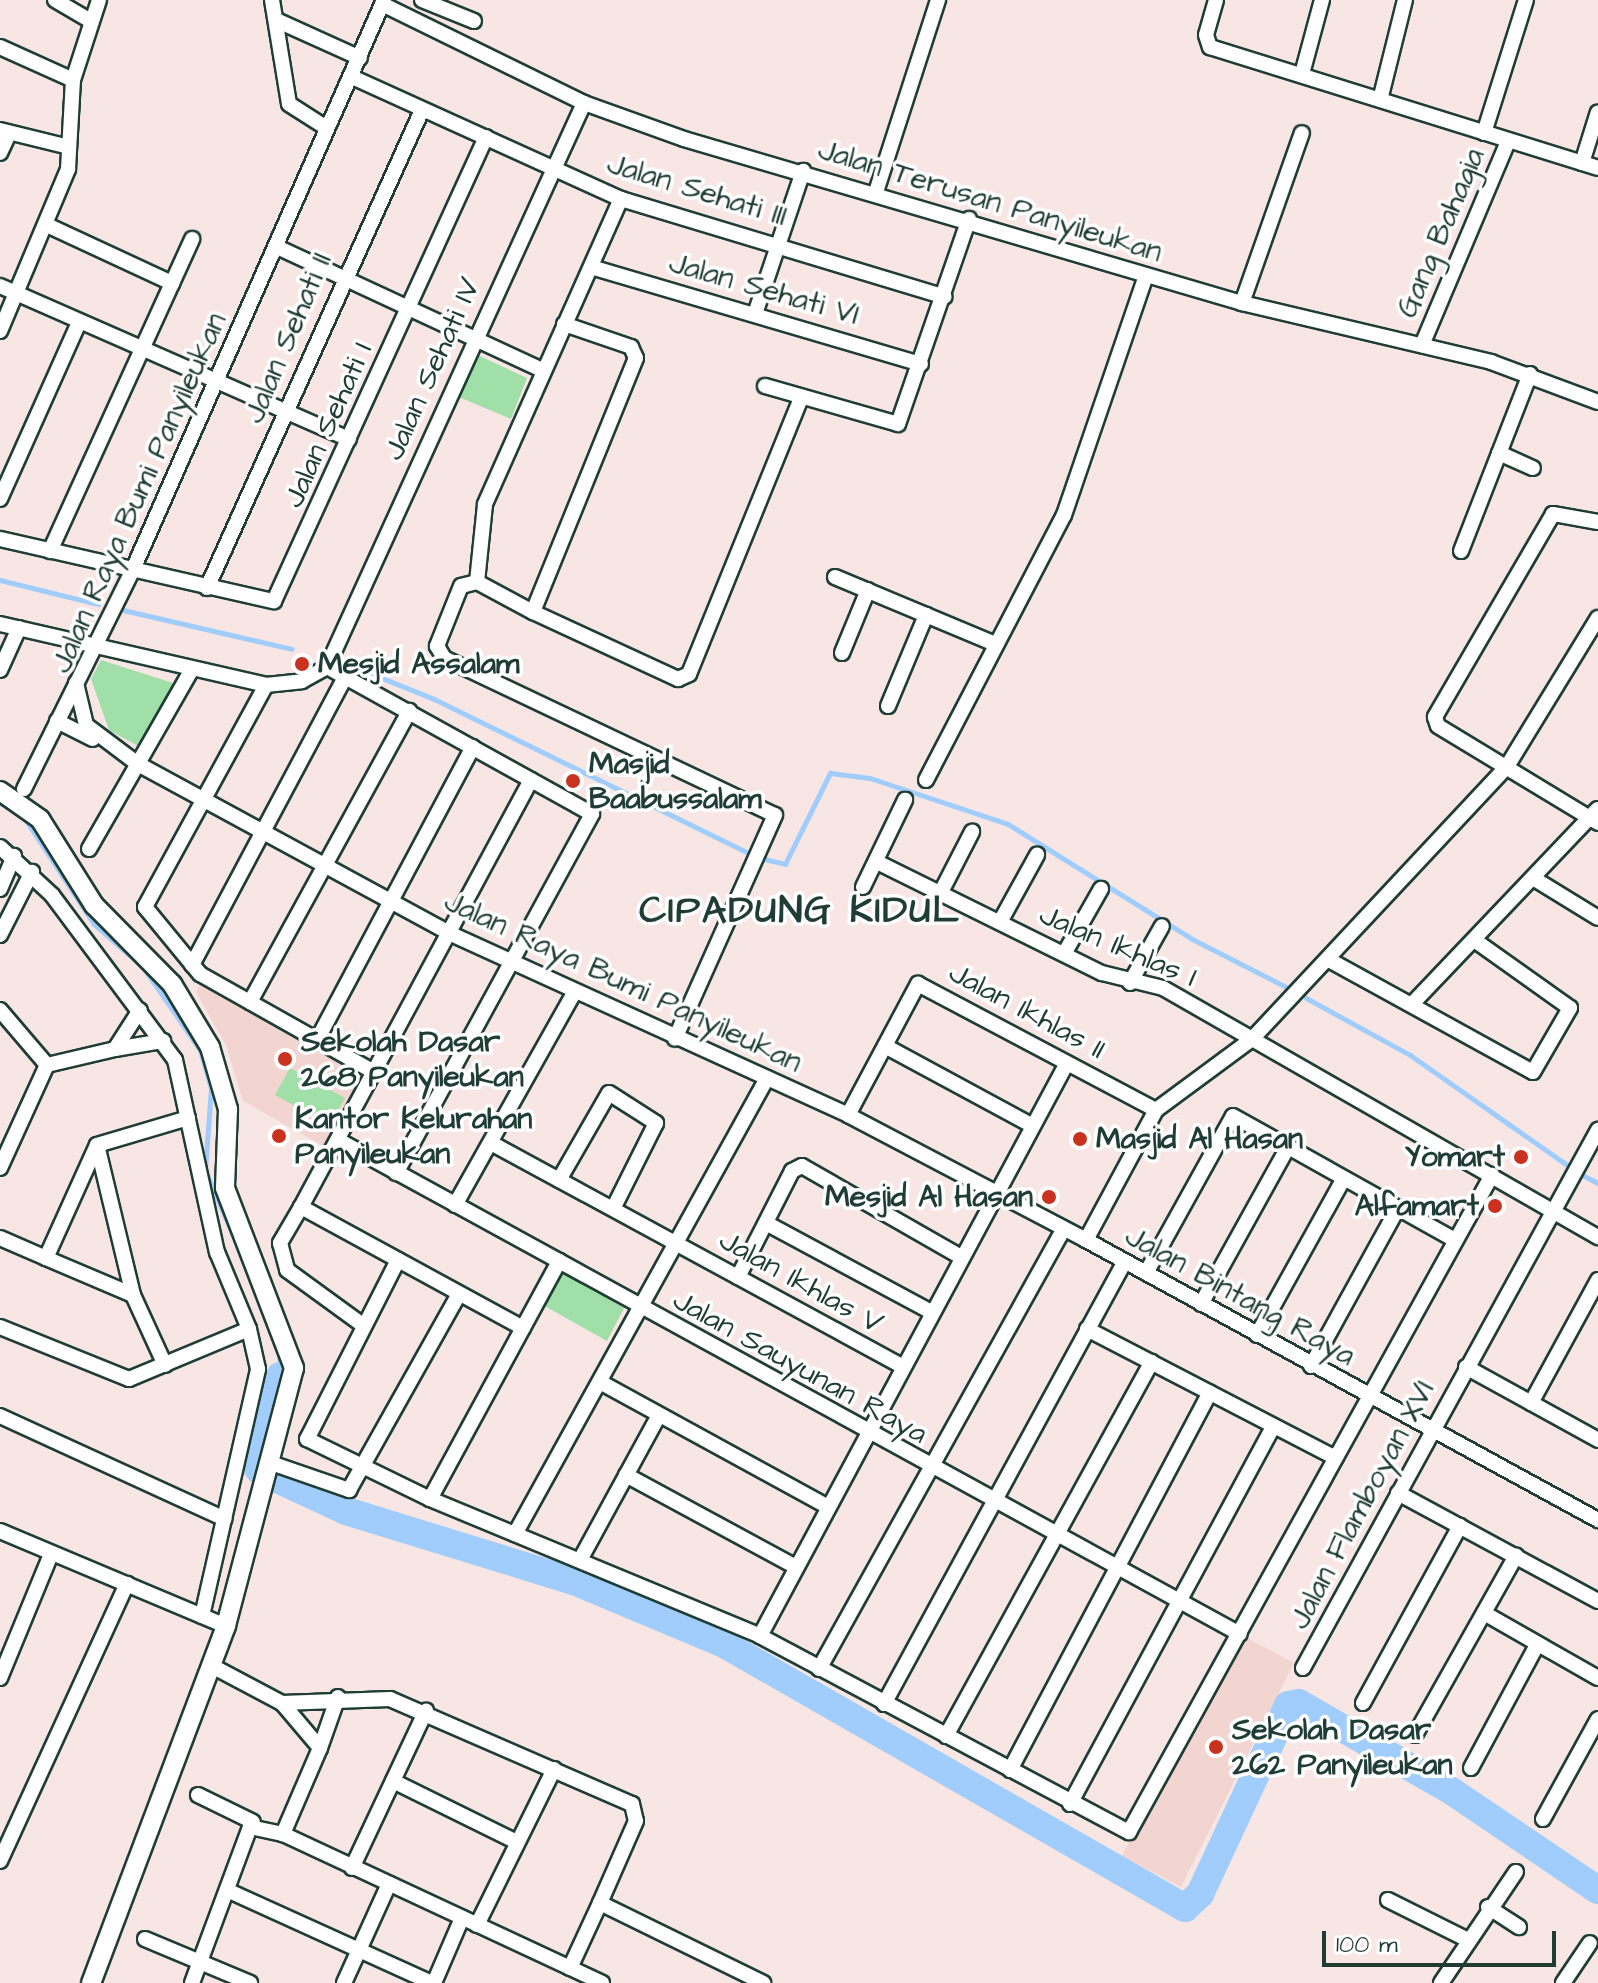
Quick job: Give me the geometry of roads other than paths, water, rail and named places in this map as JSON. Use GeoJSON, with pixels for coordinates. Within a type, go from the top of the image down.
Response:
{"type":"FeatureCollection","features":[{"type":"Feature","properties":{"kind":"street"},"geometry":{"type":"LineString","coordinates":[[55,0],[91,21]]}},
{"type":"Feature","properties":{"kind":"street"},"geometry":{"type":"LineString","coordinates":[[0,331],[68,169],[65,146],[73,80],[99,0]]}},
{"type":"Feature","properties":{"kind":"street"},"geometry":{"type":"LineString","coordinates":[[272,0],[289,104],[325,127]]}},
{"type":"Feature","properties":{"kind":"street"},"geometry":{"type":"LineString","coordinates":[[422,0],[474,21]]}},
{"type":"Feature","properties":{"kind":"street"},"geometry":{"type":"LineString","coordinates":[[876,192],[938,0]]}},
{"type":"Feature","properties":{"kind":"street"},"geometry":{"type":"LineString","coordinates":[[1216,0],[1206,35],[1210,47],[1381,96],[1508,141],[1598,168]]}},
{"type":"Feature","properties":{"kind":"street"},"geometry":{"type":"LineString","coordinates":[[1302,74],[1322,0]]}},
{"type":"Feature","properties":{"kind":"street"},"geometry":{"type":"LineString","coordinates":[[1381,96],[1405,0]]}},
{"type":"Feature","properties":{"kind":"street"},"geometry":{"type":"LineString","coordinates":[[1484,133],[1526,0]]}},
{"type":"Feature","properties":{"kind":"street","name":"Jalan Terusan Panyileukan"},"geometry":{"type":"LineString","coordinates":[[383,2],[583,106],[969,219],[1146,276],[1242,303],[1530,374],[1598,402]]}},
{"type":"Feature","properties":{"kind":"street","name":"Jalan Raya Bumi Panyileukan"},"geometry":{"type":"LineString","coordinates":[[383,2],[352,77],[325,127],[277,247],[134,567],[76,683],[86,725],[101,743],[266,828],[449,933],[573,995],[848,1115],[1086,1240]]}},
{"type":"Feature","properties":{"kind":"street"},"geometry":{"type":"LineString","coordinates":[[276,20],[360,58]]}},
{"type":"Feature","properties":{"kind":"street"},"geometry":{"type":"LineString","coordinates":[[0,47],[73,80]]}},
{"type":"Feature","properties":{"kind":"street","name":"Jalan Sehati III"},"geometry":{"type":"LineString","coordinates":[[352,77],[621,199],[780,243],[945,297]]}},
{"type":"Feature","properties":{"kind":"street","name":"Jalan Sehati IV"},"geometry":{"type":"LineString","coordinates":[[330,660],[552,168],[583,106]]}},
{"type":"Feature","properties":{"kind":"street","name":"Jalan Sehati II"},"geometry":{"type":"LineString","coordinates":[[207,588],[341,278],[422,110]]}},
{"type":"Feature","properties":{"kind":"street"},"geometry":{"type":"LineString","coordinates":[[1582,163],[1598,112]]}},
{"type":"Feature","properties":{"kind":"street"},"geometry":{"type":"LineString","coordinates":[[0,153],[4,132],[65,146]]}},
{"type":"Feature","properties":{"kind":"street"},"geometry":{"type":"LineString","coordinates":[[1242,303],[1302,133]]}},
{"type":"Feature","properties":{"kind":"street","name":"Jalan Sehati I"},"geometry":{"type":"LineString","coordinates":[[0,539],[274,601],[486,137]]}},
{"type":"Feature","properties":{"kind":"street","name":"Gang Bahagia"},"geometry":{"type":"LineString","coordinates":[[1422,345],[1508,141]]}},
{"type":"Feature","properties":{"kind":"street"},"geometry":{"type":"LineString","coordinates":[[756,311],[803,171]]}},
{"type":"Feature","properties":{"kind":"street"},"geometry":{"type":"LineString","coordinates":[[477,582],[485,504],[542,370],[621,199]]}},
{"type":"Feature","properties":{"kind":"street"},"geometry":{"type":"LineString","coordinates":[[765,386],[898,424],[945,297],[969,219]]}},
{"type":"Feature","properties":{"kind":"street"},"geometry":{"type":"LineString","coordinates":[[47,225],[174,279]]}},
{"type":"Feature","properties":{"kind":"street"},"geometry":{"type":"LineString","coordinates":[[50,551],[192,239]]}},
{"type":"Feature","properties":{"kind":"street"},"geometry":{"type":"LineString","coordinates":[[277,247],[542,370]]}},
{"type":"Feature","properties":{"kind":"street","name":"Jalan Sehati VI"},"geometry":{"type":"LineString","coordinates":[[591,267],[756,311],[921,364]]}},
{"type":"Feature","properties":{"kind":"street"},"geometry":{"type":"LineString","coordinates":[[926,780],[1064,515],[1146,276]]}},
{"type":"Feature","properties":{"kind":"street"},"geometry":{"type":"LineString","coordinates":[[0,286],[349,439]]}},
{"type":"Feature","properties":{"kind":"street"},"geometry":{"type":"LineString","coordinates":[[0,499],[79,322]]}},
{"type":"Feature","properties":{"kind":"street"},"geometry":{"type":"LineString","coordinates":[[533,612],[636,358],[631,347],[564,324]]}},
{"type":"Feature","properties":{"kind":"street"},"geometry":{"type":"LineString","coordinates":[[1461,551],[1530,374]]}},
{"type":"Feature","properties":{"kind":"street"},"geometry":{"type":"LineString","coordinates":[[675,1039],[775,815],[444,658],[437,646],[461,586],[477,582],[533,612],[685,678],[801,398]]}},
{"type":"Feature","properties":{"kind":"street"},"geometry":{"type":"LineString","coordinates":[[1499,453],[1533,468]]}},
{"type":"Feature","properties":{"kind":"street"},"geometry":{"type":"LineString","coordinates":[[1413,1003],[1477,942],[1533,878],[1596,817],[1506,768],[1438,726],[1435,717],[1560,511],[1598,522]]}},
{"type":"Feature","properties":{"kind":"street"},"geometry":{"type":"LineString","coordinates":[[835,577],[995,644]]}},
{"type":"Feature","properties":{"kind":"street"},"geometry":{"type":"LineString","coordinates":[[842,653],[868,590]]}},
{"type":"Feature","properties":{"kind":"street"},"geometry":{"type":"LineString","coordinates":[[888,706],[926,615]]}},
{"type":"Feature","properties":{"kind":"street"},"geometry":{"type":"LineString","coordinates":[[1086,1240],[1156,1110],[1252,1039],[1331,961],[1506,768],[1598,618]]}},
{"type":"Feature","properties":{"kind":"street"},"geometry":{"type":"LineString","coordinates":[[0,624],[266,685],[302,681],[330,660],[346,675],[592,814],[513,965],[396,1173]]}},
{"type":"Feature","properties":{"kind":"street"},"geometry":{"type":"LineString","coordinates":[[0,670],[19,628]]}},
{"type":"Feature","properties":{"kind":"street"},"geometry":{"type":"LineString","coordinates":[[89,849],[192,669]]}},
{"type":"Feature","properties":{"kind":"street"},"geometry":{"type":"LineString","coordinates":[[192,965],[346,675]]}},
{"type":"Feature","properties":{"kind":"street"},"geometry":{"type":"LineString","coordinates":[[24,789],[76,683]]}},
{"type":"Feature","properties":{"kind":"street"},"geometry":{"type":"LineString","coordinates":[[266,685],[145,907],[192,965],[316,1042],[374,1072]]}},
{"type":"Feature","properties":{"kind":"street"},"geometry":{"type":"LineString","coordinates":[[250,1002],[409,711]]}},
{"type":"Feature","properties":{"kind":"street"},"geometry":{"type":"LineString","coordinates":[[57,721],[101,743]]}},
{"type":"Feature","properties":{"kind":"street"},"geometry":{"type":"LineString","coordinates":[[316,1042],[388,899],[473,747]]}},
{"type":"Feature","properties":{"kind":"street"},"geometry":{"type":"LineString","coordinates":[[364,1326],[287,1270],[280,1243],[531,780]]}},
{"type":"Feature","properties":{"kind":"street"},"geometry":{"type":"LineString","coordinates":[[0,791],[40,819],[94,905],[172,984],[219,1068],[228,1109],[225,1188],[293,1360],[268,1472],[226,1626],[91,1983]]}},
{"type":"Feature","properties":{"kind":"street"},"geometry":{"type":"LineString","coordinates":[[863,887],[905,800]]}},
{"type":"Feature","properties":{"kind":"street"},"geometry":{"type":"LineString","coordinates":[[941,892],[972,832]]}},
{"type":"Feature","properties":{"kind":"street"},"geometry":{"type":"LineString","coordinates":[[0,847],[32,872],[163,1041],[183,1082],[217,1252],[249,1329],[258,1369],[202,1616]]}},
{"type":"Feature","properties":{"kind":"street"},"geometry":{"type":"LineString","coordinates":[[1000,922],[1037,855]]}},
{"type":"Feature","properties":{"kind":"street"},"geometry":{"type":"LineString","coordinates":[[0,889],[14,856]]}},
{"type":"Feature","properties":{"kind":"street","name":"Jalan Ikhlas I"},"geometry":{"type":"LineString","coordinates":[[877,862],[1064,954],[1130,983],[1163,988],[1252,1039]]}},
{"type":"Feature","properties":{"kind":"street"},"geometry":{"type":"LineString","coordinates":[[0,935],[32,872]]}},
{"type":"Feature","properties":{"kind":"street"},"geometry":{"type":"LineString","coordinates":[[1533,878],[1598,918]]}},
{"type":"Feature","properties":{"kind":"street"},"geometry":{"type":"LineString","coordinates":[[1064,954],[1101,889]]}},
{"type":"Feature","properties":{"kind":"street"},"geometry":{"type":"LineString","coordinates":[[1130,983],[1162,926]]}},
{"type":"Feature","properties":{"kind":"street"},"geometry":{"type":"LineString","coordinates":[[1331,961],[1413,1003],[1525,1070],[1538,1067],[1570,1008],[1477,942]]}},
{"type":"Feature","properties":{"kind":"street","name":"Jalan Ikhlas II"},"geometry":{"type":"LineString","coordinates":[[848,1115],[918,984],[1156,1110]]}},
{"type":"Feature","properties":{"kind":"street"},"geometry":{"type":"LineString","coordinates":[[455,1205],[573,995]]}},
{"type":"Feature","properties":{"kind":"street"},"geometry":{"type":"LineString","coordinates":[[0,1010],[47,1065]]}},
{"type":"Feature","properties":{"kind":"street"},"geometry":{"type":"LineString","coordinates":[[115,1049],[140,1010]]}},
{"type":"Feature","properties":{"kind":"street"},"geometry":{"type":"LineString","coordinates":[[1252,1039],[1598,1237]]}},
{"type":"Feature","properties":{"kind":"street"},"geometry":{"type":"LineString","coordinates":[[47,1065],[163,1041]]}},
{"type":"Feature","properties":{"kind":"street"},"geometry":{"type":"LineString","coordinates":[[885,1046],[1033,1126]]}},
{"type":"Feature","properties":{"kind":"street"},"geometry":{"type":"LineString","coordinates":[[760,1636],[865,1431],[1067,1063]]}},
{"type":"Feature","properties":{"kind":"street"},"geometry":{"type":"LineString","coordinates":[[0,1168],[47,1065]]}},
{"type":"Feature","properties":{"kind":"street"},"geometry":{"type":"LineString","coordinates":[[515,1534],[767,1078]]}},
{"type":"Feature","properties":{"kind":"street"},"geometry":{"type":"LineString","coordinates":[[559,1180],[609,1093],[656,1123],[613,1209]]}},
{"type":"Feature","properties":{"kind":"street"},"geometry":{"type":"LineString","coordinates":[[1146,1273],[1233,1116],[1455,1240]]}},
{"type":"Feature","properties":{"kind":"street"},"geometry":{"type":"LineString","coordinates":[[46,1258],[97,1145],[188,1118]]}},
{"type":"Feature","properties":{"kind":"street","name":"Jalan Flamboyan XVI"},"geometry":{"type":"LineString","coordinates":[[1303,1668],[1551,1210],[1598,1130]]}},
{"type":"Feature","properties":{"kind":"street","name":"Jalan Sauyunan Raya"},"geometry":{"type":"LineString","coordinates":[[338,1140],[928,1468],[1240,1634]]}},
{"type":"Feature","properties":{"kind":"street","name":"Jalan Ikhlas V"},"geometry":{"type":"LineString","coordinates":[[491,1143],[901,1366]]}},
{"type":"Feature","properties":{"kind":"street"},"geometry":{"type":"LineString","coordinates":[[97,1145],[133,1295],[165,1365]]}},
{"type":"Feature","properties":{"kind":"street"},"geometry":{"type":"LineString","coordinates":[[1201,1304],[1288,1147]]}},
{"type":"Feature","properties":{"kind":"street"},"geometry":{"type":"LineString","coordinates":[[738,1277],[792,1171],[802,1166],[961,1257]]}},
{"type":"Feature","properties":{"kind":"street"},"geometry":{"type":"LineString","coordinates":[[398,1260],[305,1435],[311,1442],[363,1470],[430,1499],[760,1636],[1070,1804],[1122,1831],[1134,1831],[1492,1175]]}},
{"type":"Feature","properties":{"kind":"street"},"geometry":{"type":"LineString","coordinates":[[1257,1335],[1344,1178]]}},
{"type":"Feature","properties":{"kind":"street"},"geometry":{"type":"LineString","coordinates":[[301,1207],[523,1328]]}},
{"type":"Feature","properties":{"kind":"street"},"geometry":{"type":"LineString","coordinates":[[1311,1366],[1398,1208]]}},
{"type":"Feature","properties":{"kind":"street"},"geometry":{"type":"LineString","coordinates":[[766,1223],[931,1312]]}},
{"type":"Feature","properties":{"kind":"street"},"geometry":{"type":"LineString","coordinates":[[819,1669],[1063,1230]]}},
{"type":"Feature","properties":{"kind":"street"},"geometry":{"type":"LineString","coordinates":[[0,1238],[133,1295]]}},
{"type":"Feature","properties":{"kind":"street","name":"Jalan Bintang Raya"},"geometry":{"type":"LineString","coordinates":[[1086,1240],[1368,1398],[1433,1429],[1598,1520]]}},
{"type":"Feature","properties":{"kind":"street"},"geometry":{"type":"LineString","coordinates":[[430,1499],[559,1261]]}},
{"type":"Feature","properties":{"kind":"street"},"geometry":{"type":"LineString","coordinates":[[884,1704],[1125,1261]]}},
{"type":"Feature","properties":{"kind":"street"},"geometry":{"type":"LineString","coordinates":[[1531,1403],[1598,1280]]}},
{"type":"Feature","properties":{"kind":"street"},"geometry":{"type":"LineString","coordinates":[[268,1472],[343,1493],[363,1470],[459,1294]]}},
{"type":"Feature","properties":{"kind":"street"},"geometry":{"type":"LineString","coordinates":[[0,1327],[121,1379],[165,1365],[249,1329]]}},
{"type":"Feature","properties":{"kind":"street"},"geometry":{"type":"LineString","coordinates":[[1087,1329],[1336,1458]]}},
{"type":"Feature","properties":{"kind":"street"},"geometry":{"type":"LineString","coordinates":[[946,1736],[1054,1534],[1152,1362]]}},
{"type":"Feature","properties":{"kind":"street"},"geometry":{"type":"LineString","coordinates":[[1466,1367],[1596,1434]]}},
{"type":"Feature","properties":{"kind":"street"},"geometry":{"type":"LineString","coordinates":[[600,1382],[828,1507]]}},
{"type":"Feature","properties":{"kind":"street"},"geometry":{"type":"LineString","coordinates":[[1010,1770],[1210,1393]]}},
{"type":"Feature","properties":{"kind":"street"},"geometry":{"type":"LineString","coordinates":[[580,1560],[659,1415]]}},
{"type":"Feature","properties":{"kind":"street"},"geometry":{"type":"LineString","coordinates":[[0,1416],[225,1519]]}},
{"type":"Feature","properties":{"kind":"street"},"geometry":{"type":"LineString","coordinates":[[1070,1804],[1273,1427]]}},
{"type":"Feature","properties":{"kind":"street"},"geometry":{"type":"LineString","coordinates":[[626,1475],[796,1567]]}},
{"type":"Feature","properties":{"kind":"street"},"geometry":{"type":"LineString","coordinates":[[1398,1493],[1598,1601]]}},
{"type":"Feature","properties":{"kind":"street"},"geometry":{"type":"LineString","coordinates":[[1363,1703],[1460,1526]]}},
{"type":"Feature","properties":{"kind":"street"},"geometry":{"type":"LineString","coordinates":[[0,1531],[226,1626]]}},
{"type":"Feature","properties":{"kind":"street"},"geometry":{"type":"LineString","coordinates":[[0,1678],[51,1554]]}},
{"type":"Feature","properties":{"kind":"street"},"geometry":{"type":"LineString","coordinates":[[1415,1735],[1516,1556]]}},
{"type":"Feature","properties":{"kind":"street"},"geometry":{"type":"LineString","coordinates":[[0,1861],[127,1584]]}},
{"type":"Feature","properties":{"kind":"street"},"geometry":{"type":"LineString","coordinates":[[1484,1613],[1598,1678]]}},
{"type":"Feature","properties":{"kind":"street"},"geometry":{"type":"LineString","coordinates":[[1471,1768],[1537,1645]]}},
{"type":"Feature","properties":{"kind":"street"},"geometry":{"type":"LineString","coordinates":[[212,1666],[282,1703],[320,1748]]}},
{"type":"Feature","properties":{"kind":"street"},"geometry":{"type":"LineString","coordinates":[[282,1703],[368,1695],[426,1711],[554,1769],[637,1811],[570,1968]]}},
{"type":"Feature","properties":{"kind":"street"},"geometry":{"type":"LineString","coordinates":[[283,1834],[338,1697]]}},
{"type":"Feature","properties":{"kind":"street"},"geometry":{"type":"LineString","coordinates":[[352,1868],[426,1711]]}},
{"type":"Feature","properties":{"kind":"street"},"geometry":{"type":"LineString","coordinates":[[1543,1819],[1598,1719]]}},
{"type":"Feature","properties":{"kind":"street"},"geometry":{"type":"LineString","coordinates":[[477,1925],[554,1769]]}},
{"type":"Feature","properties":{"kind":"street"},"geometry":{"type":"LineString","coordinates":[[393,1781],[517,1842]]}},
{"type":"Feature","properties":{"kind":"street"},"geometry":{"type":"LineString","coordinates":[[198,1795],[602,1983]]}},
{"type":"Feature","properties":{"kind":"street"},"geometry":{"type":"LineString","coordinates":[[192,1983],[253,1822]]}},
{"type":"Feature","properties":{"kind":"street"},"geometry":{"type":"LineString","coordinates":[[1441,1983],[1488,1907],[1516,1872]]}},
{"type":"Feature","properties":{"kind":"street"},"geometry":{"type":"LineString","coordinates":[[344,1983],[355,1949],[389,1884]]}},
{"type":"Feature","properties":{"kind":"street"},"geometry":{"type":"LineString","coordinates":[[229,1891],[433,1983],[462,1918]]}},
{"type":"Feature","properties":{"kind":"street"},"geometry":{"type":"LineString","coordinates":[[1388,1900],[1468,1940]]}},
{"type":"Feature","properties":{"kind":"street"},"geometry":{"type":"LineString","coordinates":[[600,1903],[763,1983]]}},
{"type":"Feature","properties":{"kind":"street"},"geometry":{"type":"LineString","coordinates":[[1488,1907],[1519,1927]]}},
{"type":"Feature","properties":{"kind":"street"},"geometry":{"type":"LineString","coordinates":[[145,1939],[250,1983]]}},
{"type":"Feature","properties":{"kind":"street"},"geometry":{"type":"LineString","coordinates":[[1563,1983],[1590,1943]]}},
{"type":"Feature","properties":{"kind":"waterway"},"geometry":{"type":"LineString","coordinates":[[0,580],[98,604]]}},
{"type":"Feature","properties":{"kind":"waterway"},"geometry":{"type":"LineString","coordinates":[[123,610],[292,649]]}},
{"type":"Feature","properties":{"kind":"waterway"},"geometry":{"type":"LineString","coordinates":[[342,662],[434,699],[755,856]]}},
{"type":"Feature","properties":{"kind":"waterway"},"geometry":{"type":"LineString","coordinates":[[760,858],[785,864],[830,773],[870,778],[1008,824],[1192,939],[1290,989]]}},
{"type":"Feature","properties":{"kind":"waterway"},"geometry":{"type":"LineString","coordinates":[[0,803],[11,809]]}},
{"type":"Feature","properties":{"kind":"waterway"},"geometry":{"type":"LineString","coordinates":[[23,816],[94,924],[143,967],[200,1050],[211,1088],[205,1170],[243,1259]]}},
{"type":"Feature","properties":{"kind":"waterway"},"geometry":{"type":"LineString","coordinates":[[1306,998],[1410,1055],[1567,1165]]}},
{"type":"Feature","properties":{"kind":"waterway"},"geometry":{"type":"LineString","coordinates":[[1582,1175],[1598,1183]]}},
{"type":"Feature","properties":{"kind":"waterway"},"geometry":{"type":"LineString","coordinates":[[279,1349],[280,1376]]}},
{"type":"Feature","properties":{"kind":"waterway"},"geometry":{"type":"LineString","coordinates":[[280,1376],[253,1462],[260,1471],[346,1511],[574,1581],[726,1645],[1185,1908],[1200,1894],[1288,1705],[1299,1703],[1453,1792],[1598,1890]]}},
{"type":"Feature","properties":{"kind":"place","name":"Mesjid Assalam"},"geometry":{"type":"Point","coordinates":[302,664]}},
{"type":"Feature","properties":{"kind":"place","name":"Masjid Baabussalam"},"geometry":{"type":"Point","coordinates":[573,781]}},
{"type":"Feature","properties":{"kind":"place","name":"Sekolah Dasar 268 Panyileukan"},"geometry":{"type":"Point","coordinates":[285,1059]}},
{"type":"Feature","properties":{"kind":"place","name":"Kantor Kelurahan Panyileukan"},"geometry":{"type":"Point","coordinates":[279,1136]}},
{"type":"Feature","properties":{"kind":"place","name":"Masjid Al Hasan"},"geometry":{"type":"Point","coordinates":[1080,1139]}},
{"type":"Feature","properties":{"kind":"place","name":"Yomart"},"geometry":{"type":"Point","coordinates":[1521,1157]}},
{"type":"Feature","properties":{"kind":"place","name":"Mesjid Al Hasan"},"geometry":{"type":"Point","coordinates":[1049,1197]}},
{"type":"Feature","properties":{"kind":"place","name":"Alfamart"},"geometry":{"type":"Point","coordinates":[1495,1206]}},
{"type":"Feature","properties":{"kind":"place","name":"Sekolah Dasar 262 Panyileukan"},"geometry":{"type":"Point","coordinates":[1216,1747]}},
{"type":"Feature","properties":{"kind":"district","name":"CIPADUNG KIDUL"},"geometry":{"type":"Point","coordinates":[800,912]}}]}
